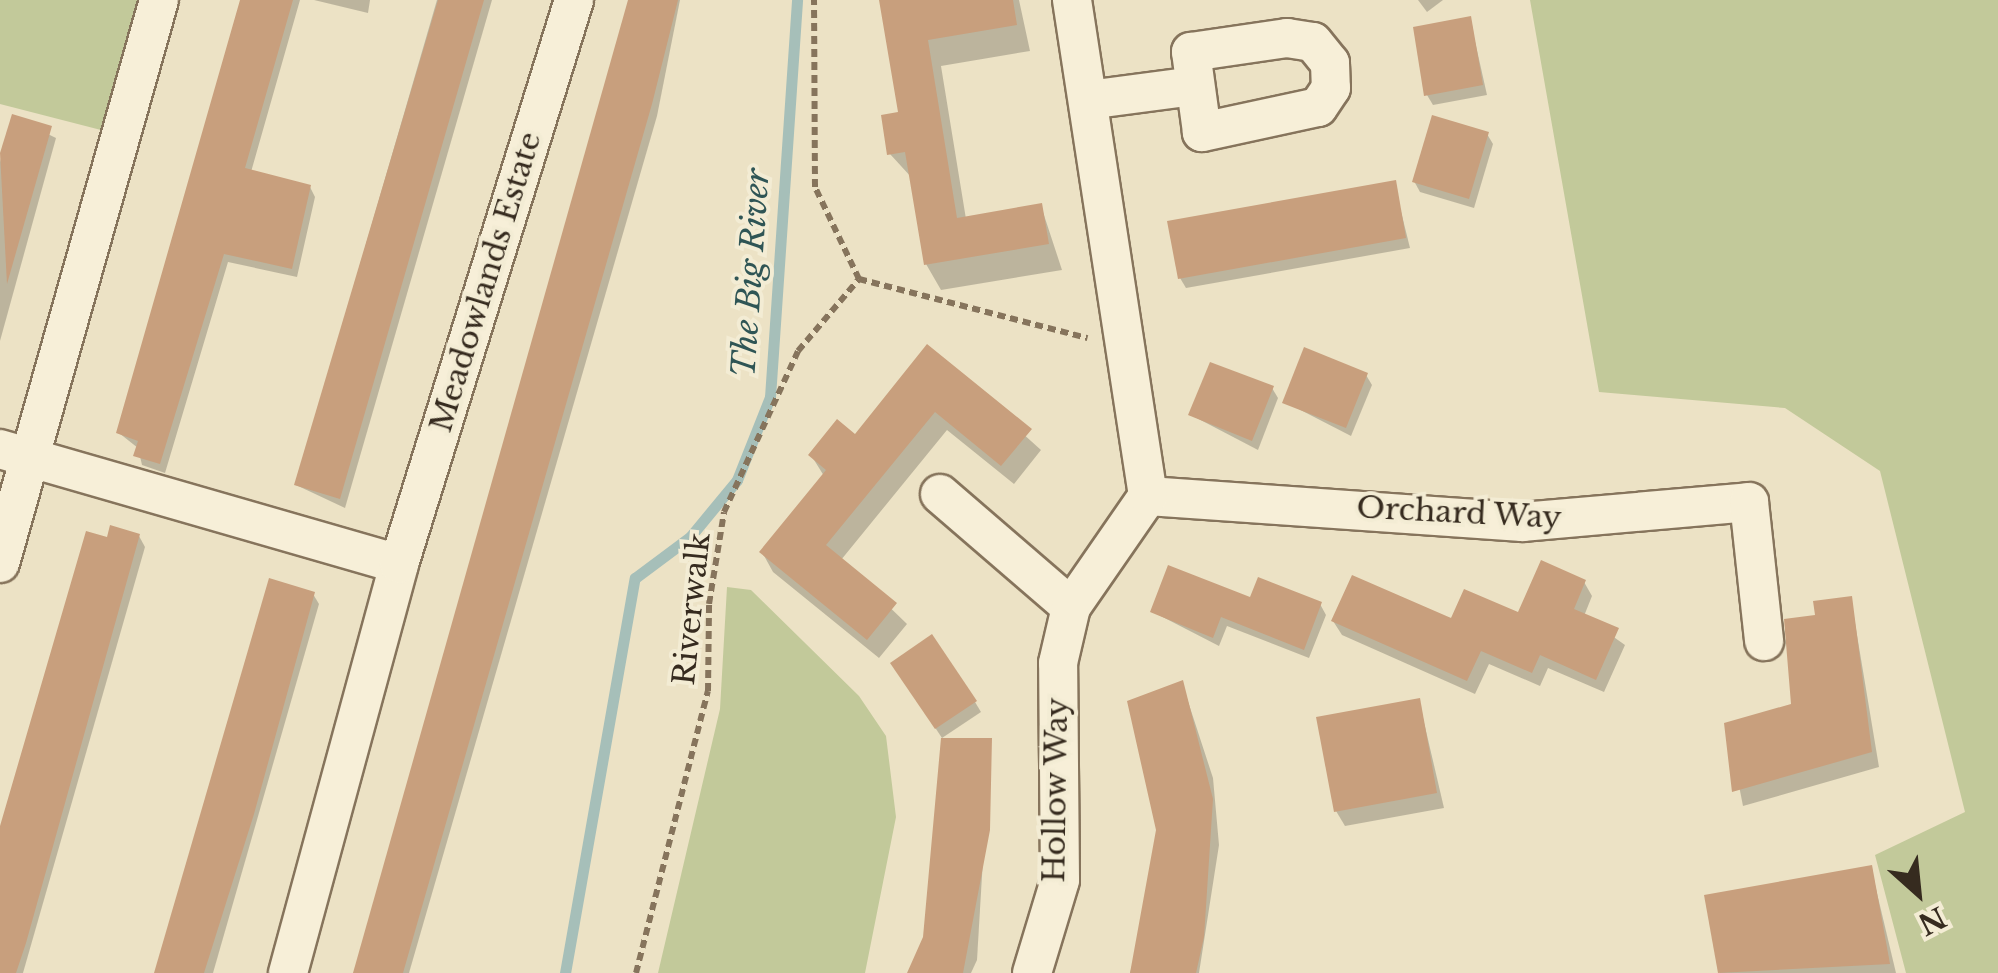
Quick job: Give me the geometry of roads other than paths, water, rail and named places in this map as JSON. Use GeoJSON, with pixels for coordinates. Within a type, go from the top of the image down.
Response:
{"type":"FeatureCollection","features":[{"type":"Feature","properties":{"kind":"street"},"geometry":{"type":"LineString","coordinates":[[0,563],[15,453],[159,0]]}},
{"type":"Feature","properties":{"kind":"street","name":"Meadowlands Estate"},"geometry":{"type":"LineString","coordinates":[[288,973],[399,564],[574,0]]}},
{"type":"Feature","properties":{"kind":"street"},"geometry":{"type":"LineString","coordinates":[[940,494],[1071,608],[1148,496],[1072,0]]}},
{"type":"Feature","properties":{"kind":"street"},"geometry":{"type":"LineString","coordinates":[[1088,100],[1194,86]]}},
{"type":"Feature","properties":{"kind":"street"},"geometry":{"type":"LineString","coordinates":[[15,453],[399,564]]}},
{"type":"Feature","properties":{"kind":"street","name":"Orchard Way"},"geometry":{"type":"LineString","coordinates":[[1148,496],[1522,522],[1750,502],[1764,641]]}},
{"type":"Feature","properties":{"kind":"street","name":"Hollow Way"},"geometry":{"type":"LineString","coordinates":[[1032,973],[1060,880],[1058,663],[1071,608]]}},
{"type":"Feature","properties":{"kind":"waterway","name":"The Big River"},"geometry":{"type":"LineString","coordinates":[[565,973],[635,578],[690,537],[737,480],[770,397],[797,0]]}}]}
